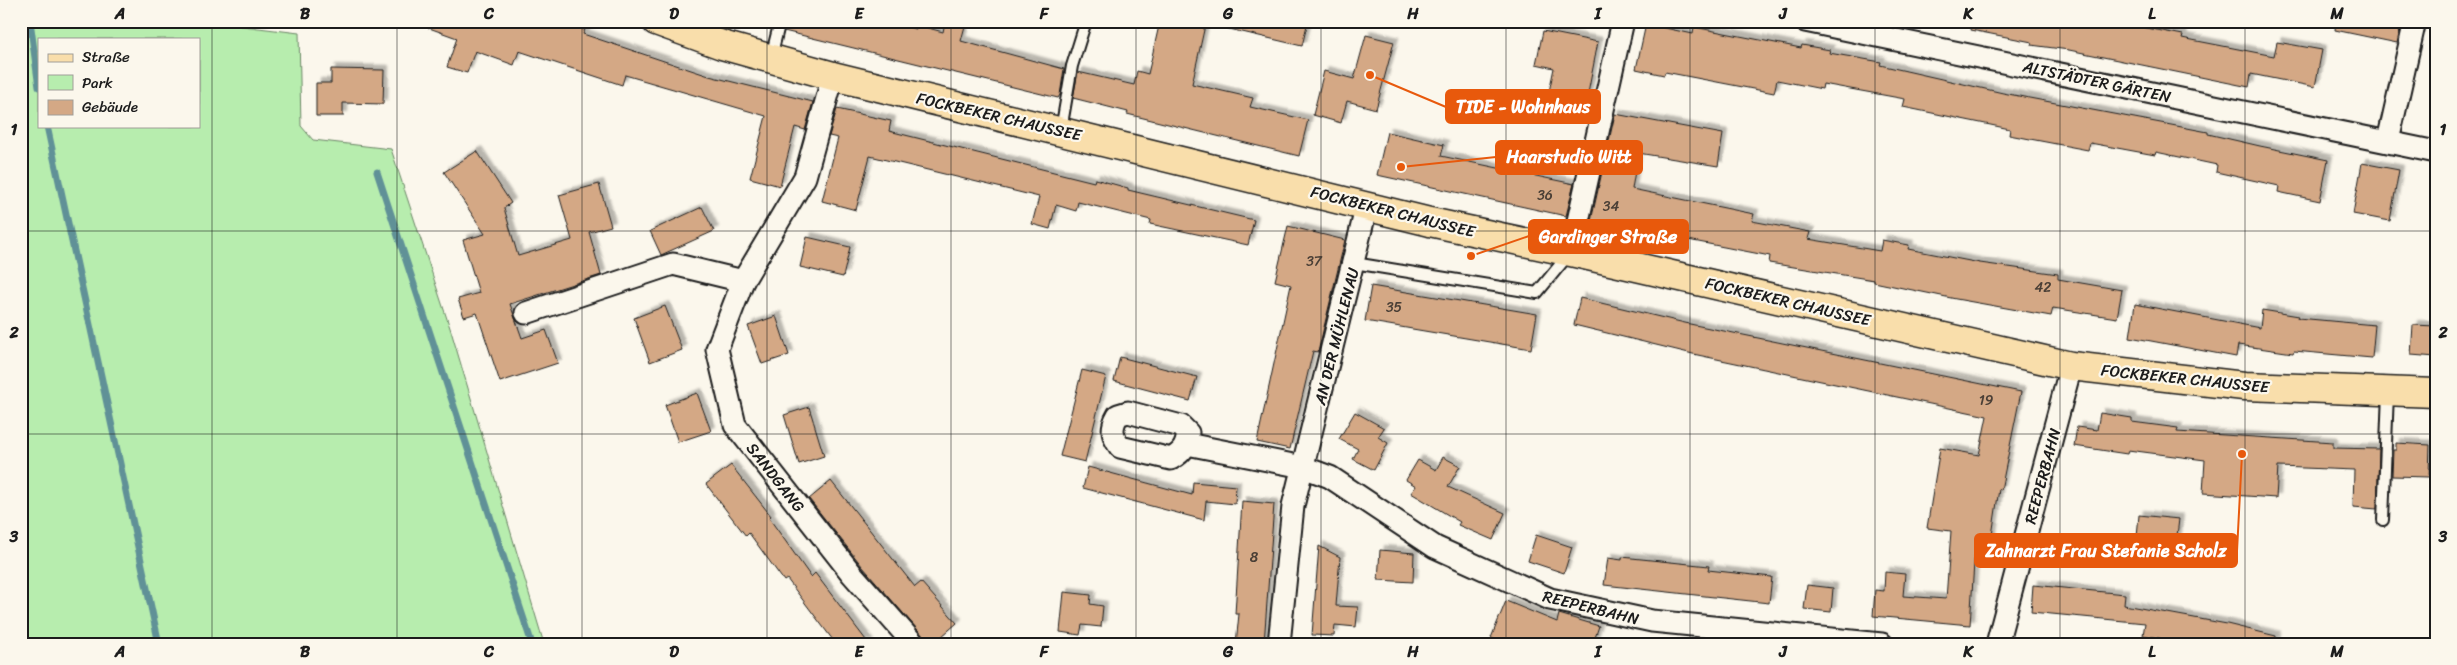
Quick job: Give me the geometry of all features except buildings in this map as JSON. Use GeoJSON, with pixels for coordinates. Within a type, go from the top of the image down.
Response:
{"type":"FeatureCollection","features":[{"type":"Feature","properties":{"kind":"main road","name":"FOCKBEKER CHAUSSEE"},"geometry":{"type":"LineString","coordinates":[[656,21],[722,45],[833,76],[1061,130],[1430,222],[1571,252],[2071,366],[2244,386],[2436,393]]}},
{"type":"Feature","properties":{"kind":"street"},"geometry":{"type":"LineString","coordinates":[[1571,252],[1623,21]]}},
{"type":"Feature","properties":{"kind":"street","name":"ALTSTÄDTER GÄRTEN"},"geometry":{"type":"LineString","coordinates":[[1805,21],[2436,152]]}},
{"type":"Feature","properties":{"kind":"street"},"geometry":{"type":"LineString","coordinates":[[2388,142],[2415,21]]}},
{"type":"Feature","properties":{"kind":"street","name":"SANDGANG"},"geometry":{"type":"LineString","coordinates":[[833,76],[805,177],[744,281],[717,350],[735,425],[852,574],[914,644]]}},
{"type":"Feature","properties":{"kind":"street","name":"AN DER MÜHLENAU"},"geometry":{"type":"LineString","coordinates":[[1279,644],[1293,506],[1367,205]]}},
{"type":"Feature","properties":{"kind":"street"},"geometry":{"type":"LineString","coordinates":[[526,313],[673,264],[744,281]]}},
{"type":"Feature","properties":{"kind":"street","name":"REEPERBAHN"},"geometry":{"type":"LineString","coordinates":[[1998,644],[2071,366]]}},
{"type":"Feature","properties":{"kind":"street"},"geometry":{"type":"LineString","coordinates":[[1187,444],[1303,467]]}},
{"type":"Feature","properties":{"kind":"street","name":"REEPERBAHN"},"geometry":{"type":"LineString","coordinates":[[1303,467],[1330,477],[1435,546],[1550,599],[1652,621],[1882,644]]}},
{"type":"Feature","properties":{"kind":"lane"},"geometry":{"type":"LineString","coordinates":[[770,58],[780,21]]}},
{"type":"Feature","properties":{"kind":"lane"},"geometry":{"type":"LineString","coordinates":[[1061,130],[1072,66],[1086,21]]}},
{"type":"Feature","properties":{"kind":"lane"},"geometry":{"type":"LineString","coordinates":[[1354,263],[1537,293],[1571,252]]}},
{"type":"Feature","properties":{"kind":"lane"},"geometry":{"type":"LineString","coordinates":[[2383,520],[2388,391]]}},
{"type":"Feature","properties":{"kind":"green space"},"geometry":{"type":"Polygon","coordinates":[[[21,21],[202,21],[299,33],[301,126],[313,140],[391,149],[451,331],[544,644],[21,644],[21,21]]]}},
{"type":"Feature","properties":{"kind":"waterway"},"geometry":{"type":"LineString","coordinates":[[30,21],[38,80]]}},
{"type":"Feature","properties":{"kind":"waterway"},"geometry":{"type":"LineString","coordinates":[[47,128],[159,644]]}},
{"type":"Feature","properties":{"kind":"waterway"},"geometry":{"type":"LineString","coordinates":[[377,172],[532,644]]}},
{"type":"Feature","properties":{"kind":"place","name":"TIDE - Wohnhaus"},"geometry":{"type":"Point","coordinates":[1370,75]}},
{"type":"Feature","properties":{"kind":"place","name":"Haarstudio Witt"},"geometry":{"type":"Point","coordinates":[1401,167]}},
{"type":"Feature","properties":{"kind":"place","name":"Gardinger Straße"},"geometry":{"type":"Point","coordinates":[1471,256]}},
{"type":"Feature","properties":{"kind":"place","name":"Zahnarzt Frau Stefanie Scholz"},"geometry":{"type":"Point","coordinates":[2242,454]}}]}
